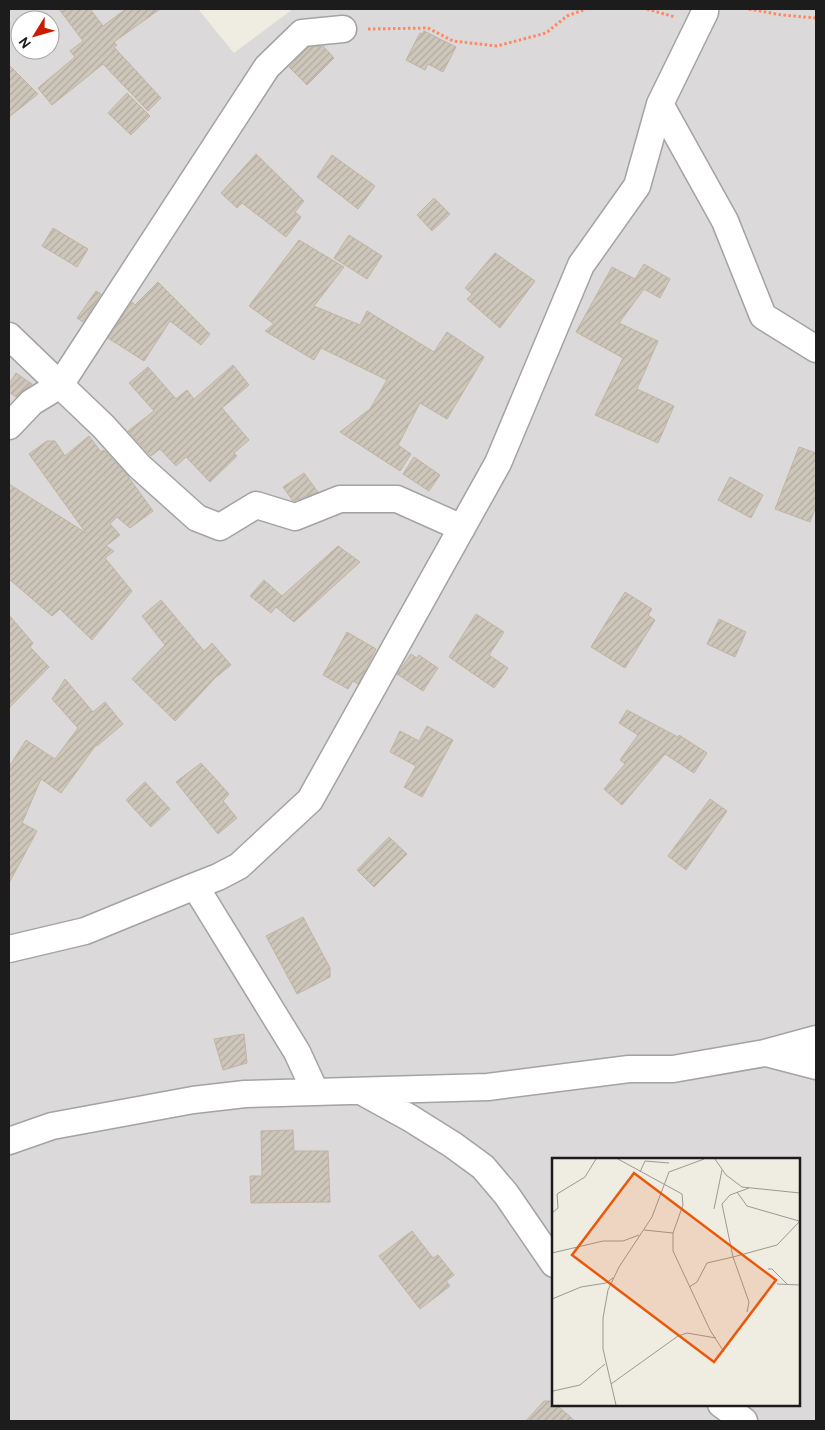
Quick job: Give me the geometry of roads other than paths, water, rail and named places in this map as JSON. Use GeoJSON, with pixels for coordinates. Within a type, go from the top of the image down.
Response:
{"type":"FeatureCollection","features":[{"type":"Feature","properties":{"kind":"street"},"geometry":{"type":"LineString","coordinates":[[9,949],[85,931],[218,877],[239,866],[310,800],[498,463],[581,265],[637,186],[660,104],[705,9]]}},
{"type":"Feature","properties":{"kind":"street"},"geometry":{"type":"LineString","coordinates":[[9,426],[32,402],[60,385],[267,67],[302,33],[342,30]]}},
{"type":"Feature","properties":{"kind":"street"},"geometry":{"type":"LineString","coordinates":[[660,104],[725,221],[763,316],[816,349]]}},
{"type":"Feature","properties":{"kind":"street"},"geometry":{"type":"LineString","coordinates":[[9,336],[104,427],[139,466],[196,518],[220,527],[256,505],[295,517],[340,499],[397,499],[462,528]]}},
{"type":"Feature","properties":{"kind":"street"},"geometry":{"type":"LineString","coordinates":[[195,886],[297,1052],[315,1091]]}},
{"type":"Feature","properties":{"kind":"street"},"geometry":{"type":"LineString","coordinates":[[9,1141],[52,1126],[193,1100],[245,1094],[488,1087],[629,1069],[673,1069],[766,1053],[816,1039]]}},
{"type":"Feature","properties":{"kind":"street"},"geometry":{"type":"LineString","coordinates":[[766,1053],[816,1066]]}},
{"type":"Feature","properties":{"kind":"street"},"geometry":{"type":"LineString","coordinates":[[360,1090],[453,1145],[482,1167],[506,1194],[552,1261]]}},
{"type":"Feature","properties":{"kind":"street"},"geometry":{"type":"LineString","coordinates":[[722,1405],[744,1421]]}}]}
